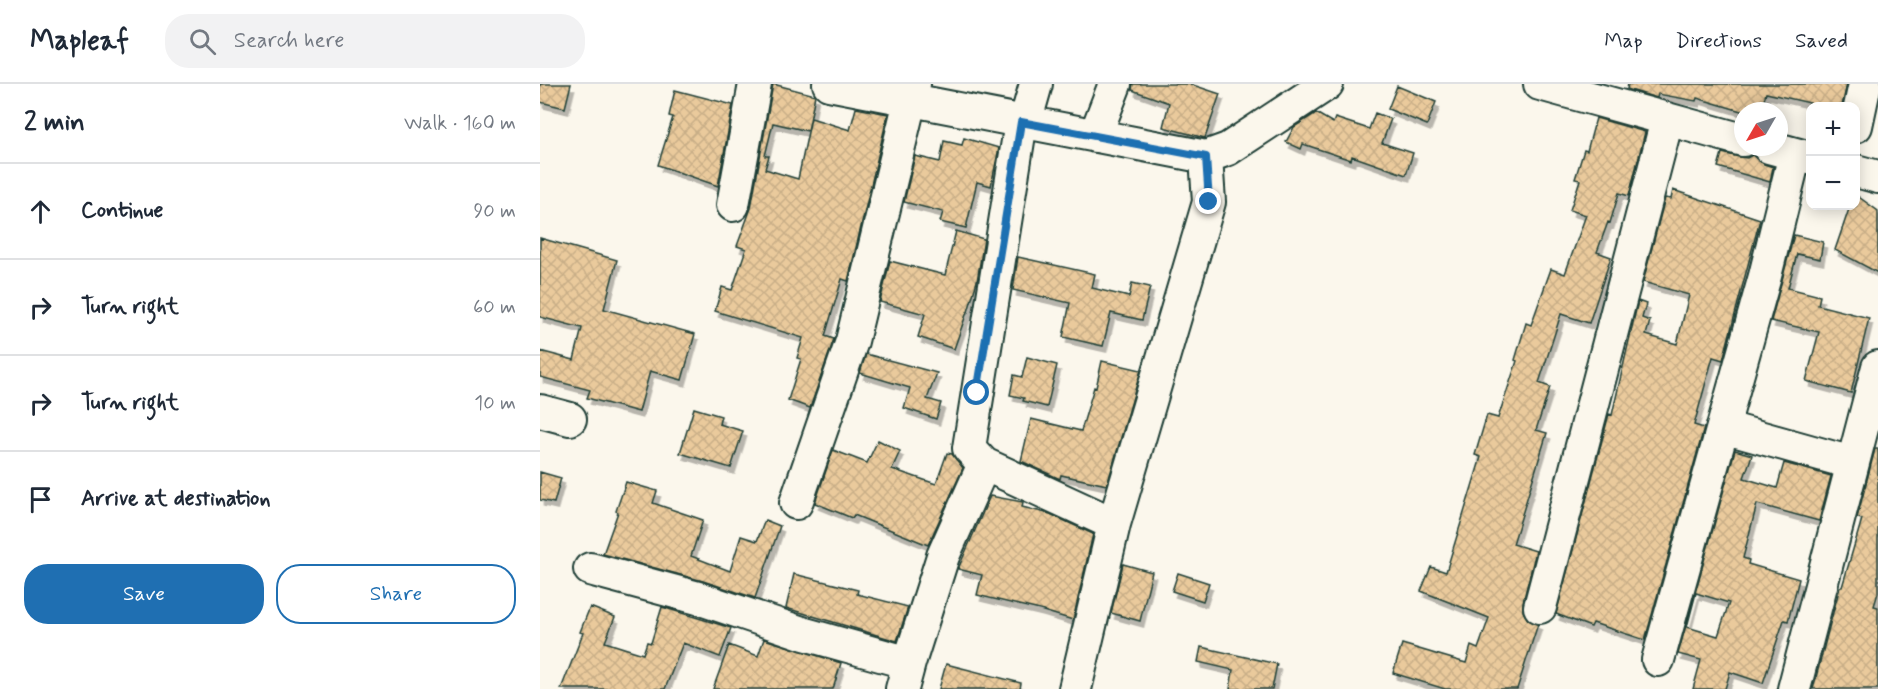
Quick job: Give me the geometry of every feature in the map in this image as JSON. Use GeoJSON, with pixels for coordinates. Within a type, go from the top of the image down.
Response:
{"type":"FeatureCollection","features":[{"type":"Feature","properties":{"kind":"street"},"geometry":{"type":"LineString","coordinates":[[733,205],[755,84]]}},
{"type":"Feature","properties":{"kind":"street"},"geometry":{"type":"LineString","coordinates":[[830,84],[912,92],[1023,122],[1206,157],[1228,149],[1327,84]]}},
{"type":"Feature","properties":{"kind":"street"},"geometry":{"type":"LineString","coordinates":[[1036,84],[1023,122],[969,448],[984,464],[1114,524]]}},
{"type":"Feature","properties":{"kind":"street"},"geometry":{"type":"LineString","coordinates":[[1095,136],[1115,84]]}},
{"type":"Feature","properties":{"kind":"street"},"geometry":{"type":"LineString","coordinates":[[1540,84],[1619,94],[1667,120],[1734,138]]}},
{"type":"Feature","properties":{"kind":"street"},"geometry":{"type":"LineString","coordinates":[[1860,107],[1865,84]]}},
{"type":"Feature","properties":{"kind":"street"},"geometry":{"type":"LineString","coordinates":[[796,503],[852,341],[912,92]]}},
{"type":"Feature","properties":{"kind":"street"},"geometry":{"type":"LineString","coordinates":[[1540,607],[1667,120]]}},
{"type":"Feature","properties":{"kind":"street"},"geometry":{"type":"LineString","coordinates":[[1658,660],[1765,276],[1791,153]]}},
{"type":"Feature","properties":{"kind":"street"},"geometry":{"type":"LineString","coordinates":[[1075,689],[1114,524],[1209,202],[1206,157]]}},
{"type":"Feature","properties":{"kind":"street"},"geometry":{"type":"LineString","coordinates":[[1860,172],[1878,177]]}},
{"type":"Feature","properties":{"kind":"street"},"geometry":{"type":"LineString","coordinates":[[1794,689],[1878,367]]}},
{"type":"Feature","properties":{"kind":"street"},"geometry":{"type":"LineString","coordinates":[[540,411],[570,419]]}},
{"type":"Feature","properties":{"kind":"street"},"geometry":{"type":"LineString","coordinates":[[1723,427],[1852,463]]}},
{"type":"Feature","properties":{"kind":"street"},"geometry":{"type":"LineString","coordinates":[[590,569],[698,598],[805,634],[906,676],[943,556],[984,464]]}},
{"type":"Feature","properties":{"kind":"building"},"geometry":{"type":"Polygon","coordinates":[[[540,84],[571,84],[565,108],[540,102],[540,84]]]}},
{"type":"Feature","properties":{"kind":"building"},"geometry":{"type":"Polygon","coordinates":[[[773,84],[815,95],[808,131],[773,123],[765,156],[769,156],[765,169],[798,179],[811,118],[850,130],[856,108],[888,114],[848,281],[842,279],[825,336],[834,339],[810,408],[788,400],[801,359],[797,358],[803,338],[715,311],[722,287],[732,290],[746,249],[737,246],[751,208],[773,84]]]}},
{"type":"Feature","properties":{"kind":"building"},"geometry":{"type":"Polygon","coordinates":[[[1133,84],[1190,84],[1220,94],[1205,138],[1163,127],[1169,103],[1132,90],[1133,84]]]}},
{"type":"Feature","properties":{"kind":"building"},"geometry":{"type":"Polygon","coordinates":[[[1628,84],[1847,84],[1843,102],[1806,102],[1766,93],[1764,102],[1734,102],[1734,109],[1697,98],[1696,101],[1658,94],[1657,98],[1627,89],[1628,84]]]}},
{"type":"Feature","properties":{"kind":"building"},"geometry":{"type":"Polygon","coordinates":[[[1397,86],[1436,102],[1427,125],[1388,109],[1397,86]]]}},
{"type":"Feature","properties":{"kind":"building"},"geometry":{"type":"Polygon","coordinates":[[[675,90],[733,105],[718,186],[658,165],[673,117],[669,116],[675,90]]]}},
{"type":"Feature","properties":{"kind":"building"},"geometry":{"type":"Polygon","coordinates":[[[1316,113],[1333,123],[1335,118],[1369,129],[1375,113],[1391,119],[1382,143],[1413,153],[1406,175],[1352,156],[1351,160],[1303,144],[1301,149],[1286,142],[1294,127],[1316,113]]]}},
{"type":"Feature","properties":{"kind":"building"},"geometry":{"type":"Polygon","coordinates":[[[1596,118],[1645,132],[1629,196],[1619,193],[1610,223],[1608,222],[1597,252],[1611,257],[1589,323],[1561,314],[1539,383],[1550,387],[1536,430],[1547,433],[1513,544],[1536,551],[1523,602],[1523,611],[1528,620],[1538,624],[1517,689],[1445,689],[1393,673],[1402,644],[1466,663],[1471,646],[1478,649],[1489,618],[1421,591],[1431,567],[1446,572],[1481,457],[1475,455],[1487,415],[1498,418],[1517,361],[1515,360],[1526,323],[1531,325],[1551,269],[1565,274],[1586,215],[1570,210],[1580,180],[1575,179],[1584,150],[1587,151],[1596,118]]]}},
{"type":"Feature","properties":{"kind":"building"},"geometry":{"type":"Polygon","coordinates":[[[964,138],[999,148],[991,186],[977,182],[966,228],[940,222],[943,212],[904,202],[915,156],[940,162],[944,141],[962,145],[964,138]]]}},
{"type":"Feature","properties":{"kind":"building"},"geometry":{"type":"Polygon","coordinates":[[[1722,153],[1747,158],[1753,156],[1773,167],[1770,182],[1718,167],[1722,153]]]}},
{"type":"Feature","properties":{"kind":"building"},"geometry":{"type":"Polygon","coordinates":[[[1673,190],[1760,219],[1723,360],[1713,357],[1694,425],[1704,428],[1645,640],[1593,623],[1591,627],[1556,614],[1609,414],[1612,415],[1638,301],[1646,304],[1642,318],[1650,321],[1646,335],[1677,344],[1689,295],[1643,282],[1665,198],[1671,199],[1673,190]]]}},
{"type":"Feature","properties":{"kind":"building"},"geometry":{"type":"Polygon","coordinates":[[[1860,198],[1878,211],[1878,273],[1835,250],[1849,210],[1860,210],[1860,198]]]}},
{"type":"Feature","properties":{"kind":"building"},"geometry":{"type":"Polygon","coordinates":[[[956,231],[984,239],[977,281],[954,349],[918,337],[925,314],[880,302],[890,261],[945,275],[956,231]]]}},
{"type":"Feature","properties":{"kind":"building"},"geometry":{"type":"Polygon","coordinates":[[[1794,235],[1823,242],[1820,259],[1797,254],[1788,288],[1820,296],[1818,305],[1869,318],[1851,393],[1806,381],[1819,332],[1771,321],[1794,235]]]}},
{"type":"Feature","properties":{"kind":"building"},"geometry":{"type":"Polygon","coordinates":[[[540,238],[617,260],[604,309],[695,334],[682,380],[650,371],[639,412],[587,398],[590,390],[540,377],[540,351],[574,360],[582,328],[540,317],[540,238]]]}},
{"type":"Feature","properties":{"kind":"building"},"geometry":{"type":"Polygon","coordinates":[[[1018,257],[1095,274],[1092,288],[1129,297],[1132,283],[1150,287],[1142,320],[1111,313],[1103,346],[1063,337],[1070,303],[1013,290],[1018,257]]]}},
{"type":"Feature","properties":{"kind":"building"},"geometry":{"type":"Polygon","coordinates":[[[866,354],[937,373],[927,399],[941,403],[936,419],[904,408],[910,388],[860,373],[866,354]]]}},
{"type":"Feature","properties":{"kind":"building"},"geometry":{"type":"Polygon","coordinates":[[[1027,357],[1057,365],[1047,407],[1010,395],[1014,375],[1022,377],[1027,357]]]}},
{"type":"Feature","properties":{"kind":"building"},"geometry":{"type":"Polygon","coordinates":[[[1102,361],[1141,370],[1107,485],[1061,475],[1060,479],[1021,461],[1031,419],[1081,431],[1094,387],[1096,388],[1102,361]]]}},
{"type":"Feature","properties":{"kind":"building"},"geometry":{"type":"Polygon","coordinates":[[[694,408],[721,416],[719,424],[743,431],[731,468],[680,453],[694,408]]]}},
{"type":"Feature","properties":{"kind":"building"},"geometry":{"type":"Polygon","coordinates":[[[878,440],[900,451],[892,469],[936,484],[947,453],[952,454],[963,468],[928,545],[854,515],[852,518],[815,503],[833,450],[867,463],[878,440]]]}},
{"type":"Feature","properties":{"kind":"building"},"geometry":{"type":"Polygon","coordinates":[[[1875,449],[1878,449],[1878,593],[1874,606],[1878,607],[1878,689],[1813,689],[1840,587],[1842,587],[1862,519],[1857,518],[1875,449]]]}},
{"type":"Feature","properties":{"kind":"building"},"geometry":{"type":"Polygon","coordinates":[[[1735,450],[1752,455],[1744,478],[1777,488],[1784,463],[1831,476],[1819,521],[1757,504],[1743,558],[1749,560],[1748,564],[1799,579],[1788,621],[1784,620],[1763,683],[1730,672],[1725,689],[1693,689],[1701,660],[1678,654],[1735,450]],[[1696,593],[1687,627],[1718,636],[1729,603],[1696,593]]]}},
{"type":"Feature","properties":{"kind":"building"},"geometry":{"type":"Polygon","coordinates":[[[540,472],[561,478],[554,503],[540,500],[540,472]]]}},
{"type":"Feature","properties":{"kind":"building"},"geometry":{"type":"Polygon","coordinates":[[[626,482],[657,491],[653,503],[703,520],[691,556],[730,571],[741,536],[757,541],[765,520],[780,526],[755,598],[703,581],[603,554],[626,482]]]}},
{"type":"Feature","properties":{"kind":"building"},"geometry":{"type":"Polygon","coordinates":[[[990,496],[1023,502],[1022,507],[1050,514],[1093,534],[1073,620],[977,595],[982,575],[958,569],[990,496]]]}},
{"type":"Feature","properties":{"kind":"building"},"geometry":{"type":"Polygon","coordinates":[[[1123,564],[1152,572],[1140,621],[1111,613],[1123,564]]]}},
{"type":"Feature","properties":{"kind":"building"},"geometry":{"type":"Polygon","coordinates":[[[1178,573],[1209,583],[1203,601],[1172,591],[1178,573]]]}},
{"type":"Feature","properties":{"kind":"building"},"geometry":{"type":"Polygon","coordinates":[[[794,574],[858,590],[857,594],[908,607],[897,641],[786,608],[794,574]]]}},
{"type":"Feature","properties":{"kind":"building"},"geometry":{"type":"Polygon","coordinates":[[[590,607],[615,617],[605,642],[643,654],[647,642],[651,643],[662,607],[731,628],[720,657],[683,643],[665,689],[561,689],[583,633],[580,632],[590,607]]]}},
{"type":"Feature","properties":{"kind":"building"},"geometry":{"type":"Polygon","coordinates":[[[764,639],[841,663],[833,689],[713,689],[729,645],[758,656],[764,639]]]}},
{"type":"Feature","properties":{"kind":"building"},"geometry":{"type":"Polygon","coordinates":[[[1201,647],[1277,664],[1272,689],[1230,689],[1233,670],[1198,662],[1201,647]]]}},
{"type":"Feature","properties":{"kind":"building"},"geometry":{"type":"Polygon","coordinates":[[[946,664],[1021,683],[1020,689],[939,689],[946,664]]]}},
{"type":"Feature","properties":{"kind":"route"},"geometry":{"type":"LineString","coordinates":[[977,393],[1021,122],[1206,157],[1209,202]]}}]}
